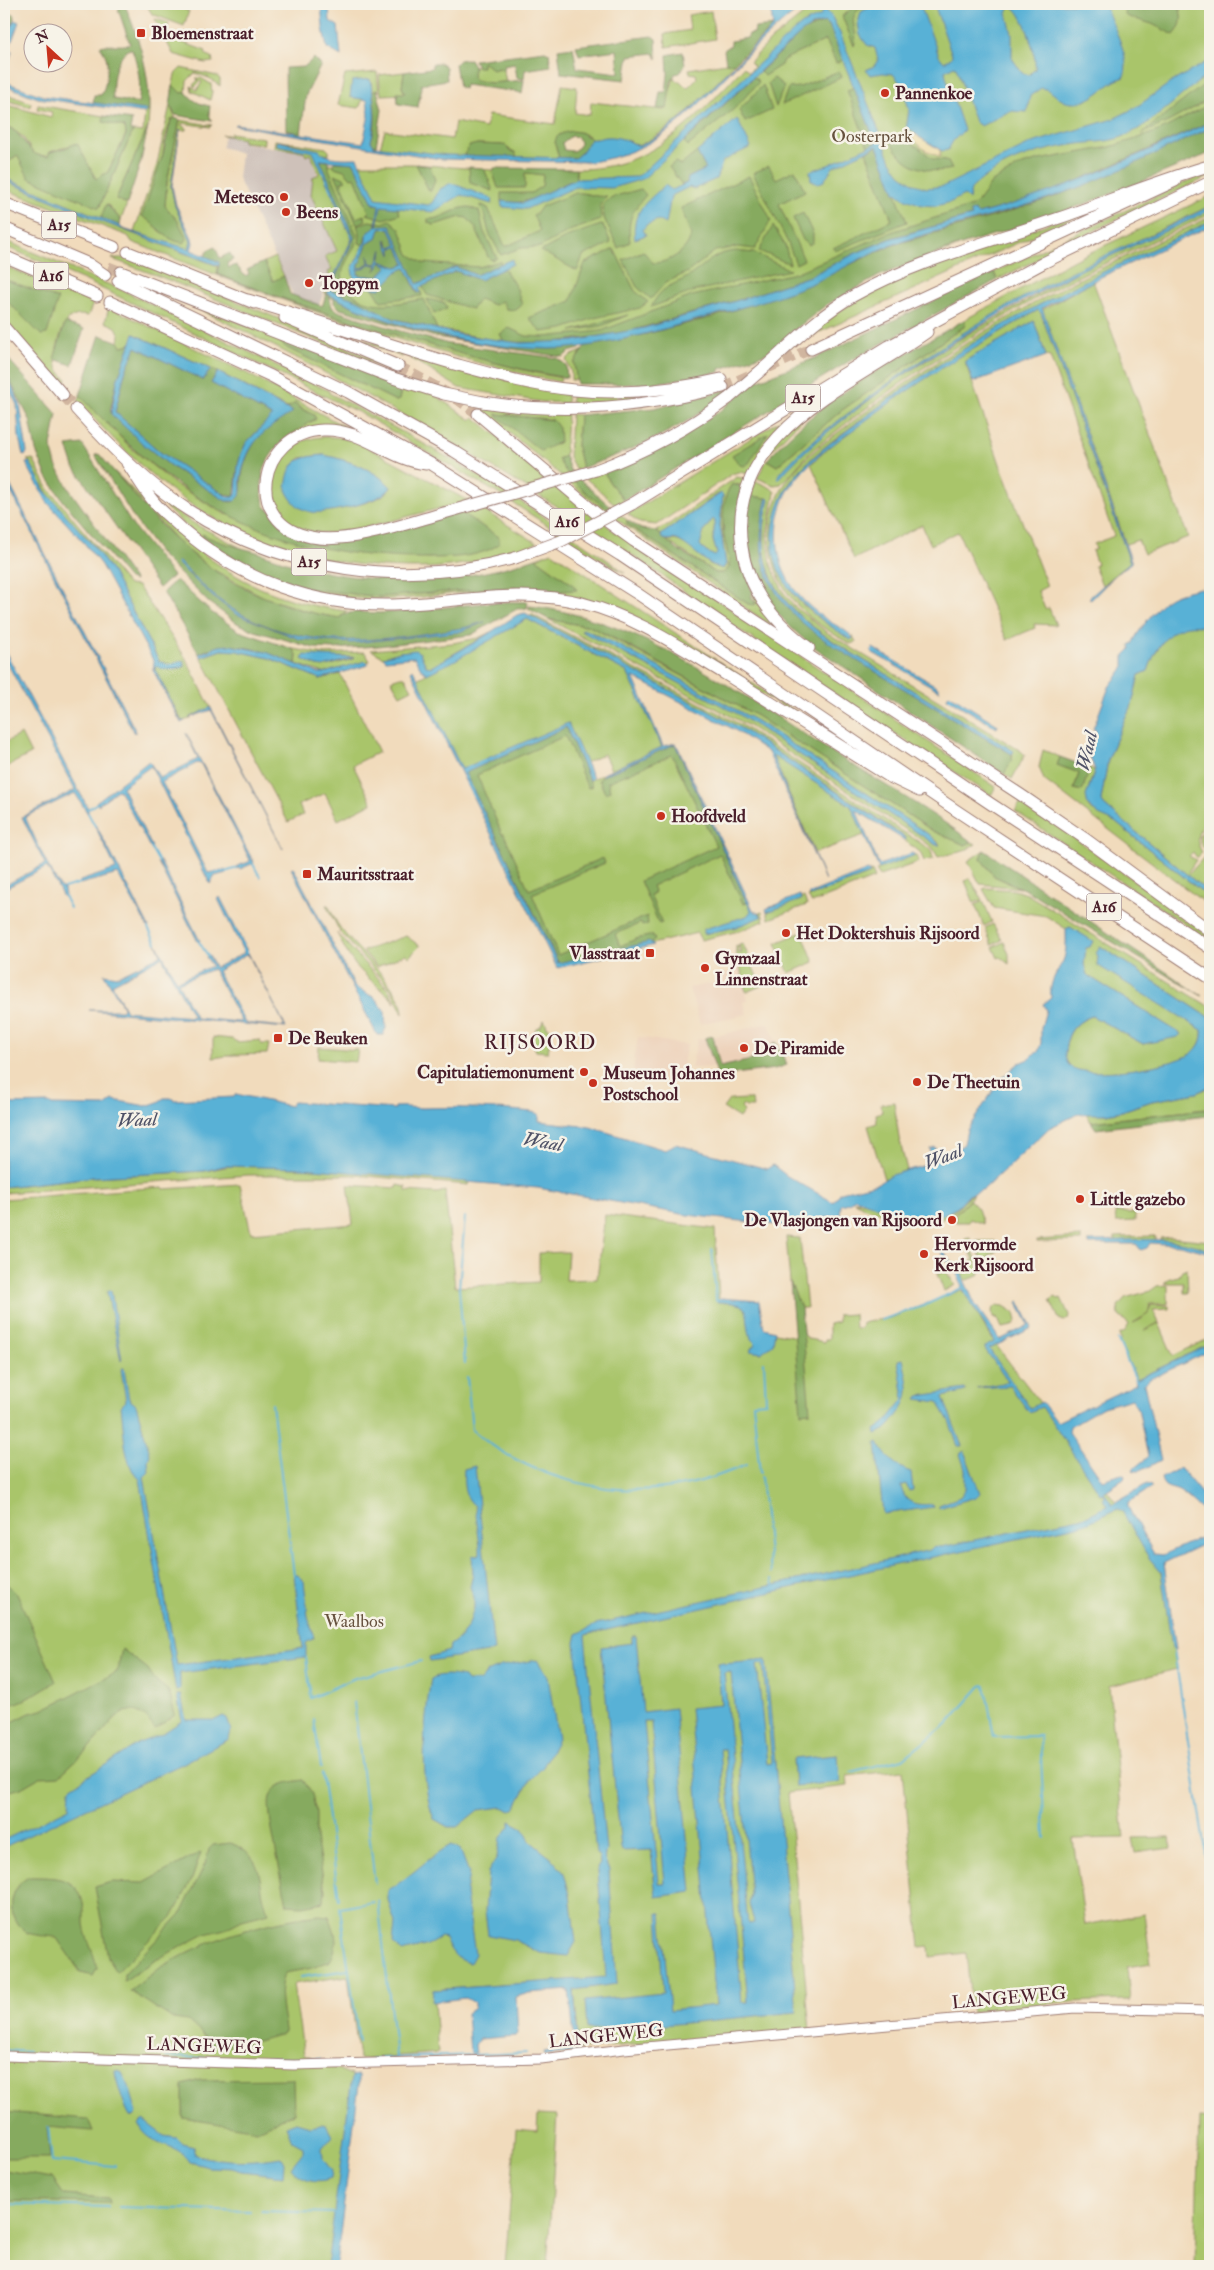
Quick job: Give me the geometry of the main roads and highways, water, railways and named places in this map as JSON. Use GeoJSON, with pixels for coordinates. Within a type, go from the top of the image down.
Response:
{"type":"FeatureCollection","features":[{"type":"Feature","properties":{"kind":"highway","name":"A15"},"geometry":{"type":"LineString","coordinates":[[433,464],[411,462],[364,438],[348,433],[319,430],[299,436],[279,450],[267,471],[265,492],[270,507],[284,526],[298,534],[317,538],[360,535],[596,470],[664,441],[689,427],[729,398],[803,333],[852,297],[906,271],[1085,209],[1158,181],[1208,166]]}},
{"type":"Feature","properties":{"kind":"highway","name":"A15"},"geometry":{"type":"LineString","coordinates":[[811,349],[1208,166]]}},
{"type":"Feature","properties":{"kind":"highway","name":"A15"},"geometry":{"type":"LineString","coordinates":[[76,409],[127,463],[164,493],[219,528],[257,546],[305,561],[352,570],[408,573],[467,569],[515,558],[561,541],[632,504],[889,346],[1073,248],[1210,182]]}},
{"type":"Feature","properties":{"kind":"highway","name":"A15"},"geometry":{"type":"LineString","coordinates":[[4,203],[114,247]]}},
{"type":"Feature","properties":{"kind":"highway","name":"A16"},"geometry":{"type":"LineString","coordinates":[[4,228],[106,271]]}},
{"type":"Feature","properties":{"kind":"highway"},"geometry":{"type":"LineString","coordinates":[[128,252],[248,300],[282,317],[398,366]]}},
{"type":"Feature","properties":{"kind":"highway","name":"A16"},"geometry":{"type":"LineString","coordinates":[[4,256],[97,296]]}},
{"type":"Feature","properties":{"kind":"highway","name":"A16"},"geometry":{"type":"LineString","coordinates":[[248,300],[453,364],[510,379],[562,389],[659,390],[722,383],[654,403],[577,410],[483,402],[444,394],[393,378],[119,276],[315,375],[454,451],[620,555],[991,804],[1210,948]]}},
{"type":"Feature","properties":{"kind":"highway","name":"A16"},"geometry":{"type":"LineString","coordinates":[[849,682],[780,624],[757,593],[749,576],[741,541],[742,508],[751,477],[773,441],[804,413],[906,347],[978,297]]}},
{"type":"Feature","properties":{"kind":"highway","name":"A16"},"geometry":{"type":"LineString","coordinates":[[110,302],[271,376],[433,464],[638,594],[957,811],[1210,978]]}},
{"type":"Feature","properties":{"kind":"highway"},"geometry":{"type":"LineString","coordinates":[[4,326],[63,395]]}},
{"type":"Feature","properties":{"kind":"highway","name":"A16"},"geometry":{"type":"LineString","coordinates":[[478,414],[597,514],[634,541],[1003,782],[1084,838],[1210,931]]}},
{"type":"Feature","properties":{"kind":"highway","name":"A16"},"geometry":{"type":"LineString","coordinates":[[127,463],[154,503],[203,547],[237,568],[269,584],[298,594],[361,604],[392,605],[519,595],[581,602],[632,621],[677,645],[890,777],[957,811]]}},
{"type":"Feature","properties":{"kind":"main road","name":"LANGEWEG"},"geometry":{"type":"LineString","coordinates":[[4,2056],[294,2065],[541,2059],[624,2049],[1075,2008],[1210,2011]]}},
{"type":"Feature","properties":{"kind":"water"},"geometry":{"type":"Polygon","coordinates":[[[321,4],[329,4],[330,21],[338,26],[341,56],[327,48],[321,4]]]}},
{"type":"Feature","properties":{"kind":"water"},"geometry":{"type":"Polygon","coordinates":[[[770,4],[775,4],[780,14],[795,4],[805,4],[742,59],[687,116],[671,129],[635,150],[614,157],[590,162],[441,159],[234,125],[363,143],[369,114],[367,100],[350,97],[352,81],[370,79],[374,109],[371,141],[374,146],[447,155],[575,158],[591,139],[615,137],[639,146],[660,135],[684,116],[773,27],[770,4]]]}},
{"type":"Feature","properties":{"kind":"water"},"geometry":{"type":"Polygon","coordinates":[[[875,4],[920,4],[939,56],[944,62],[951,58],[952,55],[934,4],[1105,4],[1120,41],[1126,61],[1126,70],[1123,78],[1087,100],[1072,103],[1063,101],[1041,88],[1030,96],[1027,112],[1010,111],[981,126],[975,122],[956,67],[954,66],[945,71],[964,130],[953,141],[948,150],[942,151],[919,137],[912,130],[906,130],[909,109],[901,84],[893,74],[870,75],[866,70],[874,66],[878,60],[875,48],[867,45],[860,35],[858,23],[861,12],[875,4]],[[1011,6],[1007,13],[1012,34],[1012,58],[1022,73],[1029,75],[1035,69],[1034,55],[1029,34],[1016,9],[1011,6]]]}},
{"type":"Feature","properties":{"kind":"water"},"geometry":{"type":"Polygon","coordinates":[[[824,8],[832,17],[840,33],[891,161],[900,174],[914,184],[927,188],[944,186],[1032,143],[1113,119],[1135,108],[1170,83],[1210,60],[1210,74],[1160,114],[1127,135],[1034,153],[1007,164],[983,179],[971,189],[969,200],[964,195],[951,202],[936,206],[922,205],[903,198],[895,192],[877,146],[833,167],[824,181],[817,184],[811,180],[810,171],[828,165],[876,143],[829,25],[825,22],[813,25],[801,33],[643,179],[612,188],[576,187],[526,209],[502,207],[501,201],[523,203],[576,179],[635,177],[641,174],[794,31],[804,23],[820,16],[824,8]]]}},
{"type":"Feature","properties":{"kind":"water"},"geometry":{"type":"Polygon","coordinates":[[[14,20],[19,22],[9,49],[12,51],[5,76],[8,83],[43,96],[146,110],[146,112],[38,98],[4,85],[4,51],[14,20]]]}},
{"type":"Feature","properties":{"kind":"water"},"geometry":{"type":"Polygon","coordinates":[[[737,119],[751,147],[723,161],[716,179],[694,189],[689,187],[671,196],[666,224],[658,220],[646,225],[643,230],[646,235],[635,239],[635,221],[647,202],[665,185],[672,190],[687,183],[688,178],[706,169],[697,152],[737,119]]]}},
{"type":"Feature","properties":{"kind":"water"},"geometry":{"type":"Polygon","coordinates":[[[1210,122],[1210,128],[1092,182],[1032,203],[895,244],[811,284],[776,297],[624,339],[564,349],[492,345],[435,334],[407,327],[380,317],[328,294],[328,288],[352,239],[313,152],[277,145],[277,141],[319,150],[331,157],[357,158],[376,198],[428,205],[432,203],[440,189],[451,183],[493,199],[492,204],[461,195],[433,212],[381,206],[377,226],[390,225],[417,284],[456,267],[476,275],[512,259],[513,264],[480,280],[456,271],[419,288],[421,292],[418,293],[406,268],[398,271],[380,289],[355,285],[352,269],[366,241],[366,235],[376,226],[379,205],[373,203],[354,163],[320,160],[354,238],[330,288],[331,291],[357,300],[394,319],[462,335],[520,343],[573,341],[644,328],[739,300],[810,276],[856,253],[892,238],[972,216],[970,212],[974,210],[978,214],[1038,196],[1125,161],[1210,122]],[[389,228],[380,229],[377,238],[367,244],[358,267],[363,268],[369,263],[368,255],[370,263],[377,264],[382,249],[380,261],[397,267],[405,264],[398,247],[391,248],[391,255],[385,239],[390,247],[397,245],[389,228]],[[380,262],[376,271],[377,265],[369,264],[363,269],[358,269],[358,275],[378,277],[388,266],[380,262]]]}},
{"type":"Feature","properties":{"kind":"water"},"geometry":{"type":"Polygon","coordinates":[[[180,129],[172,186],[176,205],[192,238],[191,250],[219,262],[219,266],[95,219],[4,180],[4,178],[120,226],[123,229],[189,249],[191,241],[175,206],[171,186],[180,129]]]}},
{"type":"Feature","properties":{"kind":"water"},"geometry":{"type":"Polygon","coordinates":[[[1210,206],[1210,210],[1083,269],[969,332],[887,386],[808,449],[779,479],[777,477],[796,456],[828,429],[886,385],[960,335],[1011,304],[1063,276],[1210,206]]]}},
{"type":"Feature","properties":{"kind":"water"},"geometry":{"type":"Polygon","coordinates":[[[1210,221],[1210,226],[1103,276],[1042,308],[1132,563],[1120,571],[1130,562],[1041,313],[1038,310],[945,366],[879,411],[819,456],[802,472],[788,491],[780,510],[777,531],[777,541],[784,571],[798,595],[825,618],[849,634],[853,638],[851,640],[801,602],[789,588],[779,572],[774,554],[773,534],[777,511],[783,496],[800,471],[835,439],[887,401],[943,362],[1031,309],[1210,221]]]}},
{"type":"Feature","properties":{"kind":"water"},"geometry":{"type":"Polygon","coordinates":[[[1034,321],[1046,356],[973,382],[965,361],[1034,321]]]}},
{"type":"Feature","properties":{"kind":"water"},"geometry":{"type":"Polygon","coordinates":[[[134,334],[211,369],[203,380],[136,347],[125,372],[115,412],[160,452],[228,497],[234,497],[236,493],[238,465],[246,443],[272,416],[211,383],[218,372],[293,412],[266,431],[253,445],[244,464],[240,496],[235,501],[226,501],[172,467],[143,444],[111,414],[117,381],[134,334]]]}},
{"type":"Feature","properties":{"kind":"water"},"geometry":{"type":"Polygon","coordinates":[[[4,369],[20,404],[27,452],[25,456],[23,455],[19,438],[17,405],[4,378],[4,369]]]}},
{"type":"Feature","properties":{"kind":"water"},"geometry":{"type":"Polygon","coordinates":[[[324,455],[369,470],[391,487],[378,497],[354,506],[318,512],[303,509],[290,498],[286,490],[289,473],[295,463],[300,460],[307,457],[324,455]]]}},
{"type":"Feature","properties":{"kind":"water"},"geometry":{"type":"Polygon","coordinates":[[[30,462],[45,491],[96,549],[112,572],[159,661],[169,665],[183,660],[185,666],[167,670],[156,666],[155,669],[181,721],[185,721],[181,723],[153,670],[154,662],[101,565],[85,544],[47,502],[26,463],[30,462]]]}},
{"type":"Feature","properties":{"kind":"water"},"geometry":{"type":"Polygon","coordinates":[[[4,473],[136,732],[134,733],[4,478],[4,473]]]}},
{"type":"Feature","properties":{"kind":"water"},"geometry":{"type":"Polygon","coordinates":[[[721,493],[723,495],[720,525],[726,564],[723,569],[711,564],[679,541],[663,539],[661,537],[662,534],[721,493]],[[713,519],[704,531],[700,545],[706,552],[715,556],[717,554],[713,540],[715,521],[713,519]]]}},
{"type":"Feature","properties":{"kind":"water"},"geometry":{"type":"Polygon","coordinates":[[[767,498],[769,499],[764,534],[767,563],[776,587],[791,608],[834,642],[1014,751],[1012,754],[836,647],[811,630],[790,611],[774,589],[764,564],[761,534],[767,498]]]}},
{"type":"Feature","properties":{"kind":"water"},"geometry":{"type":"Polygon","coordinates":[[[178,561],[213,594],[236,611],[260,623],[307,637],[330,640],[378,639],[459,629],[485,622],[459,632],[352,643],[299,639],[236,614],[213,597],[177,563],[178,561]]]}},
{"type":"Feature","properties":{"kind":"water"},"geometry":{"type":"Polygon","coordinates":[[[1115,576],[1091,600],[1089,598],[1115,576]]]}},
{"type":"Feature","properties":{"kind":"water"},"geometry":{"type":"Polygon","coordinates":[[[1200,588],[1210,591],[1210,629],[1187,626],[1178,629],[1163,642],[1148,671],[1139,675],[1131,708],[1108,760],[1101,800],[1104,805],[1210,894],[1210,898],[1115,822],[1099,815],[1088,806],[1086,796],[1095,770],[1089,755],[1096,730],[1093,729],[1109,687],[1124,667],[1124,656],[1131,649],[1130,645],[1147,620],[1163,603],[1178,594],[1200,588]]]}},
{"type":"Feature","properties":{"kind":"water"},"geometry":{"type":"Polygon","coordinates":[[[525,613],[744,730],[904,837],[906,840],[856,810],[879,865],[912,853],[915,855],[879,869],[851,806],[772,755],[825,880],[768,752],[735,730],[633,677],[663,746],[676,743],[753,910],[761,915],[761,917],[736,927],[704,934],[704,929],[747,916],[751,911],[675,744],[602,776],[662,747],[627,672],[527,619],[452,662],[427,674],[422,670],[414,657],[386,660],[383,657],[415,650],[420,653],[426,666],[431,667],[477,641],[517,615],[525,613]]]}},
{"type":"Feature","properties":{"kind":"water"},"geometry":{"type":"Polygon","coordinates":[[[583,629],[620,646],[757,721],[931,836],[940,845],[936,845],[740,715],[581,631],[583,629]]]}},
{"type":"Feature","properties":{"kind":"water"},"geometry":{"type":"Polygon","coordinates":[[[229,645],[266,652],[318,673],[366,661],[368,665],[320,679],[269,658],[237,651],[221,650],[201,657],[199,654],[219,646],[229,645]]]}},
{"type":"Feature","properties":{"kind":"water"},"geometry":{"type":"Polygon","coordinates":[[[873,648],[938,687],[940,691],[873,653],[871,651],[873,648]]]}},
{"type":"Feature","properties":{"kind":"water"},"geometry":{"type":"Polygon","coordinates":[[[4,649],[88,808],[88,814],[75,793],[25,817],[47,864],[60,887],[64,889],[65,896],[63,897],[47,867],[4,889],[4,886],[45,864],[22,817],[75,790],[4,657],[4,649]]]}},
{"type":"Feature","properties":{"kind":"water"},"geometry":{"type":"Polygon","coordinates":[[[305,655],[354,658],[323,667],[302,659],[305,655]]]}},
{"type":"Feature","properties":{"kind":"water"},"geometry":{"type":"Polygon","coordinates":[[[413,669],[462,769],[568,723],[593,778],[591,780],[566,727],[465,773],[558,963],[650,942],[654,945],[557,968],[411,671],[413,669]]]}},
{"type":"Feature","properties":{"kind":"water"},"geometry":{"type":"Polygon","coordinates":[[[949,694],[998,725],[997,728],[947,698],[949,694]]]}},
{"type":"Feature","properties":{"kind":"water"},"geometry":{"type":"Polygon","coordinates":[[[211,708],[283,849],[211,710],[189,718],[211,708]]]}},
{"type":"Feature","properties":{"kind":"water"},"geometry":{"type":"Polygon","coordinates":[[[186,733],[254,863],[240,869],[237,868],[237,866],[250,860],[201,764],[197,763],[162,782],[208,873],[225,870],[226,873],[215,876],[210,884],[151,766],[122,787],[152,847],[150,848],[120,791],[117,790],[98,805],[96,802],[149,761],[160,778],[198,759],[186,733]]]}},
{"type":"Feature","properties":{"kind":"water"},"geometry":{"type":"Polygon","coordinates":[[[96,825],[148,928],[118,874],[80,884],[80,881],[116,869],[96,825]]]}},
{"type":"Feature","properties":{"kind":"water"},"geometry":{"type":"Polygon","coordinates":[[[160,861],[200,941],[198,942],[158,862],[160,861]]]}},
{"type":"Feature","properties":{"kind":"water"},"geometry":{"type":"Polygon","coordinates":[[[293,867],[355,987],[375,998],[385,1011],[386,1028],[383,1035],[377,1035],[291,868],[293,867]]]}},
{"type":"Feature","properties":{"kind":"water"},"geometry":{"type":"Polygon","coordinates":[[[868,870],[870,874],[810,896],[808,894],[868,870]]]}},
{"type":"Feature","properties":{"kind":"water"},"geometry":{"type":"Polygon","coordinates":[[[800,895],[801,900],[767,912],[766,909],[800,895]]]}},
{"type":"Feature","properties":{"kind":"water"},"geometry":{"type":"Polygon","coordinates":[[[220,897],[283,1023],[248,954],[217,971],[245,1023],[284,1027],[284,1024],[286,1028],[89,1010],[122,1010],[123,1007],[104,974],[118,976],[161,955],[156,943],[177,981],[212,966],[206,957],[209,956],[215,967],[217,967],[244,953],[218,899],[220,897]],[[162,957],[112,984],[126,1011],[193,1017],[162,957]],[[213,969],[178,983],[196,1018],[241,1021],[213,969]]]}},
{"type":"Feature","properties":{"kind":"water","name":"Waal"},"geometry":{"type":"Polygon","coordinates":[[[1070,927],[1093,941],[1090,947],[1086,948],[1084,964],[1087,975],[1181,1034],[1178,1037],[1143,1044],[1092,1016],[1076,1025],[1068,1036],[1065,1054],[1070,1066],[1079,1070],[1093,1072],[1150,1067],[1183,1058],[1199,1046],[1201,1040],[1202,1030],[1097,965],[1098,956],[1096,953],[1100,946],[1210,1018],[1210,1086],[1197,1093],[1152,1101],[1122,1111],[1106,1114],[1078,1114],[1049,1128],[984,1189],[969,1195],[958,1207],[939,1217],[910,1218],[855,1198],[849,1203],[841,1205],[840,1215],[819,1219],[819,1226],[777,1225],[687,1215],[538,1188],[301,1168],[224,1166],[205,1171],[93,1177],[4,1187],[4,1104],[49,1103],[52,1105],[105,1106],[113,1100],[146,1106],[164,1098],[174,1100],[234,1097],[236,1094],[290,1106],[293,1102],[395,1109],[395,1107],[464,1108],[532,1112],[539,1114],[539,1121],[590,1127],[665,1150],[675,1144],[767,1169],[773,1165],[787,1176],[833,1202],[841,1192],[879,1183],[891,1175],[933,1163],[930,1149],[935,1147],[939,1162],[964,1144],[967,1130],[1001,1079],[1019,1063],[1031,1058],[1032,1055],[1038,1052],[1041,1043],[1041,1028],[1046,1010],[1043,1004],[1051,998],[1052,983],[1065,954],[1066,929],[1070,927]]]}},
{"type":"Feature","properties":{"kind":"water"},"geometry":{"type":"Polygon","coordinates":[[[940,1239],[945,1254],[961,1273],[975,1304],[1000,1340],[1029,1325],[1017,1302],[1019,1301],[1032,1328],[989,1349],[1030,1408],[1042,1402],[1057,1422],[1136,1384],[1135,1380],[1210,1344],[1210,1351],[1150,1379],[1144,1384],[1161,1460],[1140,1471],[1134,1471],[1133,1469],[1148,1457],[1138,1408],[1132,1399],[1103,1407],[1070,1426],[1069,1432],[1102,1480],[1122,1474],[1125,1476],[1124,1479],[1104,1492],[1112,1504],[1147,1484],[1151,1486],[1151,1488],[1128,1503],[1128,1507],[1154,1554],[1163,1555],[1210,1533],[1210,1541],[1164,1563],[1176,1650],[1172,1648],[1161,1572],[1149,1558],[1122,1511],[1118,1509],[1082,1525],[803,1585],[585,1635],[606,1850],[605,1858],[609,1870],[617,1984],[574,1990],[579,2052],[544,2055],[543,2052],[575,2047],[569,1990],[529,1993],[516,1997],[518,2034],[515,2036],[479,2039],[475,2045],[476,2053],[470,2053],[467,2013],[474,2008],[474,2003],[465,1998],[432,2002],[433,1990],[606,1977],[597,1867],[600,1864],[599,1856],[596,1854],[575,1643],[577,1634],[597,1624],[897,1558],[930,1550],[934,1546],[941,1547],[1084,1517],[1107,1506],[1103,1499],[1105,1497],[1103,1493],[1100,1494],[1042,1407],[1029,1412],[1010,1386],[976,1388],[1008,1382],[985,1349],[994,1340],[964,1292],[957,1274],[941,1251],[937,1240],[940,1239]]]}},
{"type":"Feature","properties":{"kind":"water"},"geometry":{"type":"Polygon","coordinates":[[[1166,1240],[1196,1246],[1210,1251],[1210,1253],[1180,1245],[1150,1243],[1147,1248],[1141,1250],[1136,1244],[1089,1244],[1089,1241],[1166,1240]]]}},
{"type":"Feature","properties":{"kind":"water"},"geometry":{"type":"Polygon","coordinates":[[[111,1290],[122,1360],[121,1361],[107,1292],[111,1290]]]}},
{"type":"Feature","properties":{"kind":"water"},"geometry":{"type":"Polygon","coordinates":[[[721,1298],[759,1301],[764,1328],[775,1331],[773,1344],[761,1353],[750,1351],[756,1344],[751,1339],[746,1310],[738,1304],[717,1302],[721,1298]]]}},
{"type":"Feature","properties":{"kind":"water"},"geometry":{"type":"Polygon","coordinates":[[[903,1359],[908,1383],[905,1402],[902,1409],[889,1425],[883,1431],[876,1434],[875,1430],[885,1423],[904,1399],[898,1360],[903,1359]]]}},
{"type":"Feature","properties":{"kind":"water"},"geometry":{"type":"Polygon","coordinates":[[[122,1368],[124,1368],[129,1399],[136,1405],[150,1454],[148,1461],[149,1472],[144,1477],[177,1665],[303,1648],[294,1575],[298,1575],[304,1581],[308,1616],[314,1638],[306,1643],[306,1657],[180,1673],[180,1690],[176,1691],[140,1479],[134,1474],[130,1466],[125,1446],[121,1406],[126,1401],[122,1368]]]}},
{"type":"Feature","properties":{"kind":"water"},"geometry":{"type":"Polygon","coordinates":[[[965,1389],[966,1391],[943,1397],[962,1446],[958,1446],[949,1421],[938,1402],[917,1399],[919,1396],[965,1389]]]}},
{"type":"Feature","properties":{"kind":"water"},"geometry":{"type":"Polygon","coordinates":[[[878,1442],[892,1460],[911,1472],[913,1490],[909,1491],[906,1484],[901,1486],[905,1497],[917,1504],[933,1504],[934,1507],[883,1514],[876,1443],[878,1442]]]}},
{"type":"Feature","properties":{"kind":"water"},"geometry":{"type":"Polygon","coordinates":[[[964,1451],[980,1493],[976,1497],[939,1508],[939,1505],[960,1497],[965,1490],[965,1469],[960,1454],[964,1451]]]}},
{"type":"Feature","properties":{"kind":"water"},"geometry":{"type":"Polygon","coordinates":[[[475,1466],[494,1651],[430,1661],[429,1657],[449,1651],[450,1645],[461,1637],[469,1624],[474,1608],[474,1597],[470,1587],[473,1574],[472,1556],[480,1554],[480,1547],[475,1506],[466,1494],[464,1469],[475,1466]]]}},
{"type":"Feature","properties":{"kind":"water"},"geometry":{"type":"Polygon","coordinates":[[[1180,1468],[1210,1504],[1210,1518],[1179,1491],[1163,1484],[1161,1478],[1180,1468]]]}},
{"type":"Feature","properties":{"kind":"water"},"geometry":{"type":"Polygon","coordinates":[[[632,1636],[636,1636],[643,1712],[675,1708],[692,1892],[656,1897],[651,1850],[622,1851],[621,1848],[601,1647],[632,1643],[632,1636]],[[644,1722],[659,1883],[665,1883],[651,1722],[644,1722]]]}},
{"type":"Feature","properties":{"kind":"water"},"geometry":{"type":"Polygon","coordinates":[[[537,1660],[548,1677],[558,1739],[543,1767],[530,1780],[515,1808],[510,1811],[503,1807],[478,1810],[457,1827],[448,1827],[434,1819],[426,1787],[424,1750],[426,1712],[431,1679],[443,1675],[452,1675],[464,1677],[467,1681],[481,1681],[487,1672],[501,1666],[537,1660]]]}},
{"type":"Feature","properties":{"kind":"water"},"geometry":{"type":"Polygon","coordinates":[[[766,1660],[797,2012],[624,2029],[587,2029],[585,2001],[663,1993],[658,1913],[661,1913],[670,2010],[716,2005],[690,1708],[721,1705],[718,1663],[723,1662],[724,1664],[766,1660]],[[757,1664],[767,1764],[772,1763],[763,1664],[757,1664]],[[731,1672],[724,1673],[748,1924],[754,1923],[749,1903],[751,1895],[731,1672]],[[720,1749],[742,2002],[748,2002],[725,1749],[720,1749]]]}},
{"type":"Feature","properties":{"kind":"water"},"geometry":{"type":"Polygon","coordinates":[[[177,1695],[181,1695],[186,1720],[215,1720],[223,1716],[227,1718],[231,1731],[229,1739],[182,1764],[4,1847],[4,1840],[69,1808],[70,1788],[139,1743],[160,1735],[182,1721],[177,1695]]]}},
{"type":"Feature","properties":{"kind":"water"},"geometry":{"type":"Polygon","coordinates":[[[838,1755],[840,1782],[795,1786],[793,1759],[838,1755]]]}},
{"type":"Feature","properties":{"kind":"water"},"geometry":{"type":"Polygon","coordinates":[[[510,1821],[523,1828],[530,1841],[552,1859],[564,1873],[570,1895],[576,1942],[568,1956],[540,1953],[515,1940],[488,1935],[485,1911],[488,1872],[497,1857],[500,1839],[510,1826],[510,1821]]]}},
{"type":"Feature","properties":{"kind":"water"},"geometry":{"type":"Polygon","coordinates":[[[451,1845],[460,1849],[469,1873],[466,1894],[475,1954],[470,1963],[461,1960],[454,1954],[445,1938],[441,1937],[427,1945],[402,1952],[393,1943],[395,1923],[388,1900],[388,1890],[451,1845]]]}},
{"type":"Feature","properties":{"kind":"water"},"geometry":{"type":"Polygon","coordinates":[[[115,2070],[121,2071],[129,2086],[137,2113],[134,2117],[130,2116],[126,2108],[118,2086],[115,2070]]]}},
{"type":"Feature","properties":{"kind":"water"},"geometry":{"type":"Polygon","coordinates":[[[359,2075],[336,2266],[327,2266],[352,2076],[359,2075]]]}},
{"type":"Feature","properties":{"kind":"water"},"geometry":{"type":"Polygon","coordinates":[[[143,2120],[164,2136],[177,2138],[182,2144],[194,2147],[196,2155],[238,2160],[260,2160],[281,2157],[284,2163],[283,2176],[231,2168],[208,2167],[190,2162],[178,2151],[149,2137],[139,2124],[143,2120]]]}},
{"type":"Feature","properties":{"kind":"water"},"geometry":{"type":"Polygon","coordinates":[[[296,2122],[310,2126],[326,2125],[332,2136],[322,2148],[323,2159],[332,2171],[331,2178],[320,2181],[309,2180],[299,2175],[291,2167],[303,2152],[303,2147],[292,2141],[286,2126],[296,2122]]]}},
{"type":"Feature","properties":{"kind":"waterway"},"geometry":{"type":"LineString","coordinates":[[88,809],[97,803]]}},
{"type":"Feature","properties":{"kind":"waterway"},"geometry":{"type":"LineString","coordinates":[[88,813],[95,826]]}},
{"type":"Feature","properties":{"kind":"waterway"},"geometry":{"type":"LineString","coordinates":[[151,848],[159,862]]}},
{"type":"Feature","properties":{"kind":"waterway"},"geometry":{"type":"LineString","coordinates":[[253,864],[260,877]]}},
{"type":"Feature","properties":{"kind":"waterway"},"geometry":{"type":"LineString","coordinates":[[225,872],[237,868]]}},
{"type":"Feature","properties":{"kind":"waterway"},"geometry":{"type":"LineString","coordinates":[[64,888],[80,883]]}},
{"type":"Feature","properties":{"kind":"waterway"},"geometry":{"type":"LineString","coordinates":[[64,896],[70,908]]}},
{"type":"Feature","properties":{"kind":"waterway"},"geometry":{"type":"LineString","coordinates":[[148,928],[156,943]]}},
{"type":"Feature","properties":{"kind":"waterway"},"geometry":{"type":"LineString","coordinates":[[199,942],[208,956]]}},
{"type":"Feature","properties":{"kind":"waterway"},"geometry":{"type":"LineString","coordinates":[[465,1217],[459,1288],[465,1364]]}},
{"type":"Feature","properties":{"kind":"waterway"},"geometry":{"type":"LineString","coordinates":[[712,1249],[716,1300],[721,1300]]}},
{"type":"Feature","properties":{"kind":"waterway"},"geometry":{"type":"LineString","coordinates":[[881,1320],[923,1306],[962,1288]]}},
{"type":"Feature","properties":{"kind":"waterway"},"geometry":{"type":"LineString","coordinates":[[1118,1340],[1136,1380]]}},
{"type":"Feature","properties":{"kind":"waterway"},"geometry":{"type":"LineString","coordinates":[[760,1473],[753,1403],[766,1402],[764,1362]]}},
{"type":"Feature","properties":{"kind":"waterway"},"geometry":{"type":"LineString","coordinates":[[467,1377],[472,1430],[494,1447],[519,1461],[572,1481],[599,1487],[656,1489],[700,1481],[746,1465]]}},
{"type":"Feature","properties":{"kind":"waterway"},"geometry":{"type":"LineString","coordinates":[[272,1404],[294,1575]]}},
{"type":"Feature","properties":{"kind":"waterway"},"geometry":{"type":"LineString","coordinates":[[761,1477],[771,1573]]}},
{"type":"Feature","properties":{"kind":"waterway"},"geometry":{"type":"LineString","coordinates":[[772,1579],[773,1585]]}},
{"type":"Feature","properties":{"kind":"waterway"},"geometry":{"type":"LineString","coordinates":[[1174,1650],[1210,1882]]}},
{"type":"Feature","properties":{"kind":"waterway"},"geometry":{"type":"LineString","coordinates":[[306,1657],[311,1698],[355,1678],[421,1661]]}},
{"type":"Feature","properties":{"kind":"waterway"},"geometry":{"type":"LineString","coordinates":[[850,1772],[903,1759],[947,1724],[981,1686],[985,1685],[994,1737],[1040,1736],[1045,1838]]}},
{"type":"Feature","properties":{"kind":"waterway"},"geometry":{"type":"LineString","coordinates":[[354,1702],[375,1884]]}},
{"type":"Feature","properties":{"kind":"waterway"},"geometry":{"type":"LineString","coordinates":[[314,1719],[321,1767]]}},
{"type":"Feature","properties":{"kind":"waterway"},"geometry":{"type":"LineString","coordinates":[[322,1773],[339,1899]]}},
{"type":"Feature","properties":{"kind":"waterway"},"geometry":{"type":"LineString","coordinates":[[378,1900],[396,2057]]}},
{"type":"Feature","properties":{"kind":"waterway"},"geometry":{"type":"LineString","coordinates":[[359,2042],[340,1908],[374,1902]]}},
{"type":"Feature","properties":{"kind":"waterway"},"geometry":{"type":"LineString","coordinates":[[301,1977],[348,1970]]}},
{"type":"Feature","properties":{"kind":"waterway"},"geometry":{"type":"LineString","coordinates":[[4,2050],[29,2052]]}},
{"type":"Feature","properties":{"kind":"waterway"},"geometry":{"type":"LineString","coordinates":[[371,2059],[526,2053]]}},
{"type":"Feature","properties":{"kind":"waterway"},"geometry":{"type":"LineString","coordinates":[[166,2057],[231,2059]]}},
{"type":"Feature","properties":{"kind":"waterway"},"geometry":{"type":"LineString","coordinates":[[238,2058],[320,2059]]}},
{"type":"Feature","properties":{"kind":"waterway"},"geometry":{"type":"LineString","coordinates":[[48,2127],[52,2161],[115,2166]]}},
{"type":"Feature","properties":{"kind":"waterway"},"geometry":{"type":"LineString","coordinates":[[4,2204],[108,2207]]}},
{"type":"Feature","properties":{"kind":"waterway"},"geometry":{"type":"LineString","coordinates":[[119,2207],[250,2211]]}},
{"type":"Feature","properties":{"kind":"waterway"},"geometry":{"type":"LineString","coordinates":[[261,2211],[334,2213]]}},
{"type":"Feature","properties":{"kind":"tunnel"},"geometry":{"type":"LineString","coordinates":[[108,267],[121,272]]}},
{"type":"Feature","properties":{"kind":"tunnel"},"geometry":{"type":"LineString","coordinates":[[723,387],[811,349]]}},
{"type":"Feature","properties":{"kind":"tunnel"},"geometry":{"type":"LineString","coordinates":[[398,366],[459,400],[478,414]]}},
{"type":"Feature","properties":{"kind":"tunnel"},"geometry":{"type":"LineString","coordinates":[[63,395],[76,409]]}},
{"type":"Feature","properties":{"kind":"place","name":"Bloemenstraat"},"geometry":{"type":"Point","coordinates":[141,33]}},
{"type":"Feature","properties":{"kind":"place","name":"Pannenkoe"},"geometry":{"type":"Point","coordinates":[885,93]}},
{"type":"Feature","properties":{"kind":"place","name":"Metesco"},"geometry":{"type":"Point","coordinates":[284,197]}},
{"type":"Feature","properties":{"kind":"place","name":"Beens"},"geometry":{"type":"Point","coordinates":[286,212]}},
{"type":"Feature","properties":{"kind":"place","name":"Topgym"},"geometry":{"type":"Point","coordinates":[309,283]}},
{"type":"Feature","properties":{"kind":"place","name":"Hoofdveld"},"geometry":{"type":"Point","coordinates":[661,816]}},
{"type":"Feature","properties":{"kind":"place","name":"Mauritsstraat"},"geometry":{"type":"Point","coordinates":[307,874]}},
{"type":"Feature","properties":{"kind":"place","name":"Het Doktershuis Rijsoord"},"geometry":{"type":"Point","coordinates":[786,933]}},
{"type":"Feature","properties":{"kind":"place","name":"Vlasstraat"},"geometry":{"type":"Point","coordinates":[650,953]}},
{"type":"Feature","properties":{"kind":"place","name":"Gymzaal Linnenstraat"},"geometry":{"type":"Point","coordinates":[705,968]}},
{"type":"Feature","properties":{"kind":"place","name":"De Beuken"},"geometry":{"type":"Point","coordinates":[278,1038]}},
{"type":"Feature","properties":{"kind":"place","name":"De Piramide"},"geometry":{"type":"Point","coordinates":[744,1048]}},
{"type":"Feature","properties":{"kind":"place","name":"Capitulatiemonument"},"geometry":{"type":"Point","coordinates":[584,1072]}},
{"type":"Feature","properties":{"kind":"place","name":"De Theetuin"},"geometry":{"type":"Point","coordinates":[917,1082]}},
{"type":"Feature","properties":{"kind":"place","name":"Museum Johannes Postschool"},"geometry":{"type":"Point","coordinates":[593,1083]}},
{"type":"Feature","properties":{"kind":"place","name":"Little gazebo"},"geometry":{"type":"Point","coordinates":[1080,1199]}},
{"type":"Feature","properties":{"kind":"place","name":"De Vlasjongen van Rijsoord"},"geometry":{"type":"Point","coordinates":[952,1220]}},
{"type":"Feature","properties":{"kind":"place","name":"Hervormde Kerk Rijsoord"},"geometry":{"type":"Point","coordinates":[924,1254]}},
{"type":"Feature","properties":{"kind":"district","name":"RIJSOORD"},"geometry":{"type":"Point","coordinates":[540,1042]}},
{"type":"Feature","properties":{"kind":"park label","name":"Oosterpark"},"geometry":{"type":"Point","coordinates":[872,136]}},
{"type":"Feature","properties":{"kind":"park label","name":"Waalbos"},"geometry":{"type":"Point","coordinates":[354,1621]}}]}
